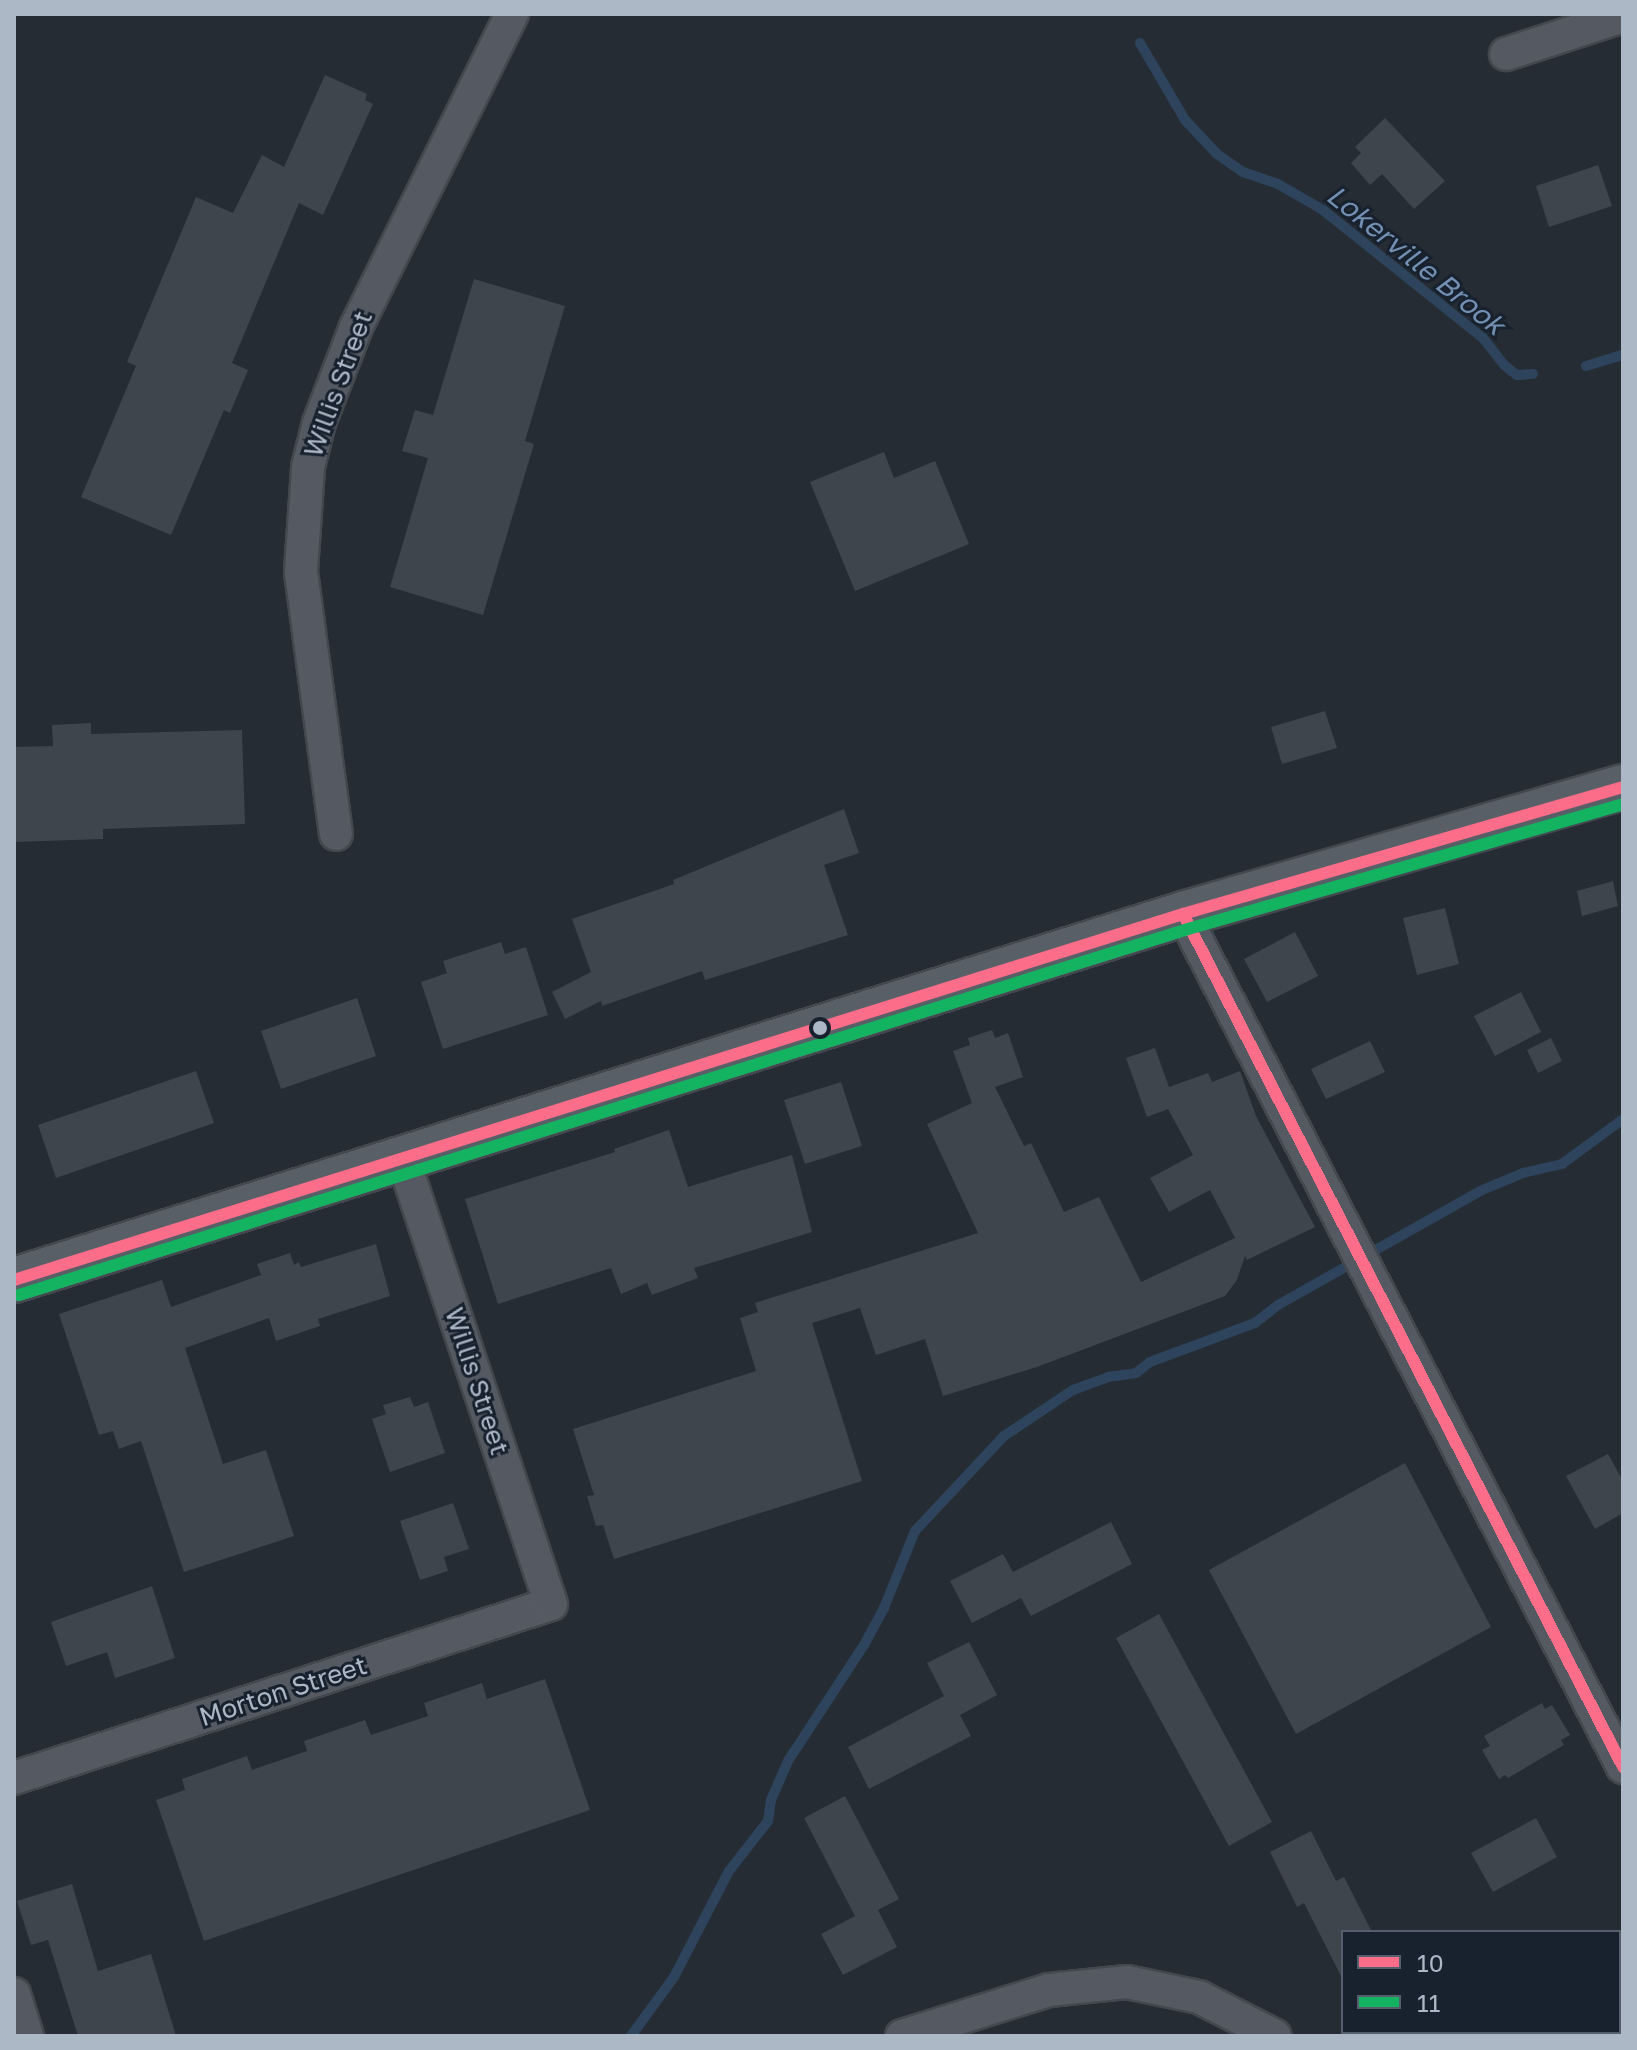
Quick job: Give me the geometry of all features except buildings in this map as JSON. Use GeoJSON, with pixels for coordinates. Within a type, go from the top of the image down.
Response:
{"type":"FeatureCollection","features":[{"type":"Feature","properties":{"kind":"main road"},"geometry":{"type":"LineString","coordinates":[[14,1280],[1183,914],[1623,787]]}},
{"type":"Feature","properties":{"kind":"street","name":"Willis Street"},"geometry":{"type":"LineString","coordinates":[[336,834],[301,571],[308,467],[319,423],[356,327],[512,14]]}},
{"type":"Feature","properties":{"kind":"street"},"geometry":{"type":"LineString","coordinates":[[1506,54],[1623,16]]}},
{"type":"Feature","properties":{"kind":"street"},"geometry":{"type":"LineString","coordinates":[[1183,914],[1623,1767]]}},
{"type":"Feature","properties":{"kind":"street","name":"Willis Street"},"geometry":{"type":"LineString","coordinates":[[403,1158],[551,1604]]}},
{"type":"Feature","properties":{"kind":"street","name":"Morton Street"},"geometry":{"type":"LineString","coordinates":[[14,1778],[551,1604]]}},
{"type":"Feature","properties":{"kind":"street"},"geometry":{"type":"LineString","coordinates":[[902,2036],[1049,1990],[1127,1982],[1199,1997],[1275,2036]]}},
{"type":"Feature","properties":{"kind":"street"},"geometry":{"type":"LineString","coordinates":[[14,1994],[27,2036]]}},
{"type":"Feature","properties":{"kind":"waterway","name":"Lokerville Brook"},"geometry":{"type":"LineString","coordinates":[[1140,43],[1185,120],[1217,154],[1243,172],[1278,184],[1323,210],[1483,338],[1504,365],[1517,375],[1533,374]]}},
{"type":"Feature","properties":{"kind":"waterway","name":"Lokerville Brook"},"geometry":{"type":"LineString","coordinates":[[1586,366],[1623,355]]}},
{"type":"Feature","properties":{"kind":"waterway"},"geometry":{"type":"LineString","coordinates":[[631,2036],[674,1977],[729,1871],[768,1821],[771,1800],[788,1761],[864,1645],[884,1608],[915,1531],[1004,1436],[1073,1390],[1108,1377],[1136,1373],[1150,1362],[1255,1323],[1278,1305],[1480,1191],[1523,1173],[1562,1164],[1623,1119]]}},
{"type":"Feature","properties":{"kind":"transit line","name":"10"},"geometry":{"type":"LineString","coordinates":[[14,1280],[1183,914],[1623,787]]}},
{"type":"Feature","properties":{"kind":"transit line","name":"11"},"geometry":{"type":"LineString","coordinates":[[19,1295],[1188,929],[1623,804]]}},
{"type":"Feature","properties":{"kind":"transit line","name":"10"},"geometry":{"type":"LineString","coordinates":[[1183,914],[1623,1767]]}}]}
